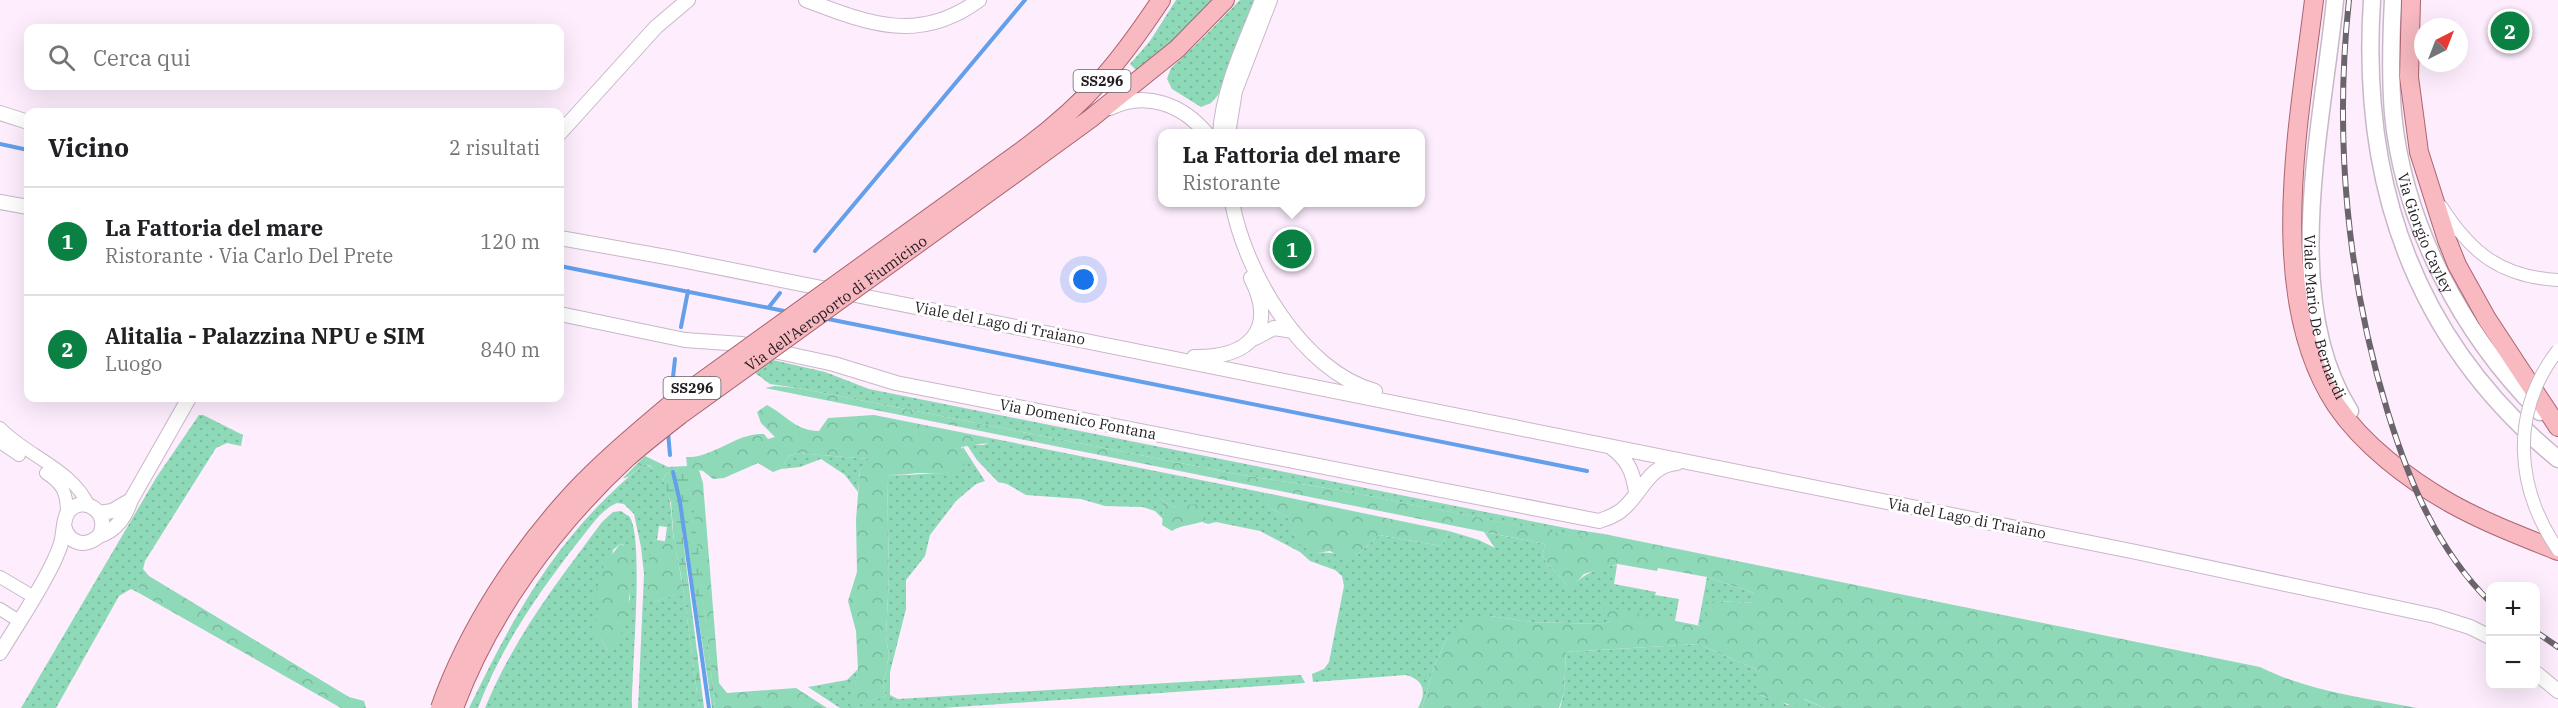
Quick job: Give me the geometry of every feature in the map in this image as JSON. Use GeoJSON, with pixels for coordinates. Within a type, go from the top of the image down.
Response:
{"type":"FeatureCollection","features":[{"type":"Feature","properties":{"kind":"main road","name":"Via dell'Aeroporto di Fiumicino"},"geometry":{"type":"LineString","coordinates":[[454,708],[490,631],[513,593],[551,540],[628,458],[680,414],[1031,153],[1091,94],[1127,50],[1161,0]]}},
{"type":"Feature","properties":{"kind":"main road","name":"Via dell'Aeroporto di Fiumicino"},"geometry":{"type":"LineString","coordinates":[[440,708],[449,682],[493,599],[532,542],[574,492],[617,450],[672,403],[1031,153],[1090,119],[1177,49],[1225,0]]}},
{"type":"Feature","properties":{"kind":"main road"},"geometry":{"type":"LineString","coordinates":[[2314,0],[2295,181],[2294,287],[2309,349],[2321,379],[2337,406],[2360,434],[2394,464]]}},
{"type":"Feature","properties":{"kind":"main road"},"geometry":{"type":"LineString","coordinates":[[2372,0],[2370,77],[2374,135],[2384,187],[2418,282],[2458,351],[2486,387],[2514,418],[2558,459]]}},
{"type":"Feature","properties":{"kind":"main road","name":"Via Giorgio Cayley"},"geometry":{"type":"LineString","coordinates":[[2393,0],[2391,77],[2394,117],[2417,217],[2436,264],[2461,310],[2486,348],[2508,376],[2558,428]]}},
{"type":"Feature","properties":{"kind":"main road"},"geometry":{"type":"LineString","coordinates":[[2412,0],[2409,77],[2419,152],[2447,240],[2472,293],[2517,367],[2558,428]]}},
{"type":"Feature","properties":{"kind":"main road","name":"Viale Mario De Bernardi"},"geometry":{"type":"LineString","coordinates":[[2334,7],[2312,206],[2310,264],[2314,309],[2327,362],[2343,400],[2364,433],[2394,464],[2448,502],[2476,517],[2558,550]]}},
{"type":"Feature","properties":{"kind":"street"},"geometry":{"type":"LineString","coordinates":[[564,129],[656,27],[688,0]]}},
{"type":"Feature","properties":{"kind":"street"},"geometry":{"type":"LineString","coordinates":[[806,0],[860,20],[906,27],[928,25],[950,18],[979,0]]}},
{"type":"Feature","properties":{"kind":"street"},"geometry":{"type":"LineString","coordinates":[[1219,129],[1220,115],[1227,87],[1261,0]]}},
{"type":"Feature","properties":{"kind":"street"},"geometry":{"type":"LineString","coordinates":[[1229,129],[1235,91],[1270,0]]}},
{"type":"Feature","properties":{"kind":"street"},"geometry":{"type":"LineString","coordinates":[[1090,119],[1124,102],[1154,101],[1181,110],[1202,129]]}},
{"type":"Feature","properties":{"kind":"street"},"geometry":{"type":"LineString","coordinates":[[0,113],[24,121]]}},
{"type":"Feature","properties":{"kind":"street"},"geometry":{"type":"LineString","coordinates":[[2430,188],[2452,222],[2477,252],[2512,272],[2558,280]]}},
{"type":"Feature","properties":{"kind":"street"},"geometry":{"type":"LineString","coordinates":[[0,202],[24,206]]}},
{"type":"Feature","properties":{"kind":"street"},"geometry":{"type":"LineString","coordinates":[[1225,207],[1238,251],[1257,293],[1259,328],[1255,338]]}},
{"type":"Feature","properties":{"kind":"street"},"geometry":{"type":"LineString","coordinates":[[1233,207],[1245,247],[1264,288],[1293,331],[1323,363],[1347,380],[1416,406]]}},
{"type":"Feature","properties":{"kind":"street","name":"Viale del Lago di Traiano"},"geometry":{"type":"LineString","coordinates":[[564,239],[672,258],[1440,412]]}},
{"type":"Feature","properties":{"kind":"street","name":"Via Domenico Fontana"},"geometry":{"type":"LineString","coordinates":[[564,315],[685,340],[742,344],[834,364],[896,383],[1599,521],[1623,509],[1636,492]]}},
{"type":"Feature","properties":{"kind":"street"},"geometry":{"type":"LineString","coordinates":[[1163,356],[1206,357],[1226,354],[1243,347],[1274,328],[1293,331]]}},
{"type":"Feature","properties":{"kind":"street"},"geometry":{"type":"LineString","coordinates":[[2558,350],[2538,382],[2532,399],[2527,418],[2523,458],[2533,504],[2547,534],[2558,550]]}},
{"type":"Feature","properties":{"kind":"street"},"geometry":{"type":"LineString","coordinates":[[0,442],[64,487],[67,500],[66,533],[75,542],[88,543],[116,527],[124,516],[187,402]]}},
{"type":"Feature","properties":{"kind":"street","name":"Via del Lago di Traiano"},"geometry":{"type":"LineString","coordinates":[[1440,412],[2136,552],[2435,616],[2470,627],[2488,636]]}},
{"type":"Feature","properties":{"kind":"street"},"geometry":{"type":"LineString","coordinates":[[0,428],[12,441],[77,486],[103,522],[99,536]]}},
{"type":"Feature","properties":{"kind":"street"},"geometry":{"type":"LineString","coordinates":[[1609,447],[1628,463],[1633,473],[1636,492]]}},
{"type":"Feature","properties":{"kind":"street"},"geometry":{"type":"LineString","coordinates":[[1636,492],[1658,468],[1668,464],[1686,462]]}},
{"type":"Feature","properties":{"kind":"street"},"geometry":{"type":"LineString","coordinates":[[0,654],[54,561],[66,520],[77,506],[112,511],[131,500]]}},
{"type":"Feature","properties":{"kind":"street"},"geometry":{"type":"LineString","coordinates":[[54,561],[75,542]]}},
{"type":"Feature","properties":{"kind":"street"},"geometry":{"type":"LineString","coordinates":[[0,577],[34,597]]}},
{"type":"Feature","properties":{"kind":"street"},"geometry":{"type":"LineString","coordinates":[[0,609],[19,621]]}},
{"type":"Feature","properties":{"kind":"street"},"geometry":{"type":"LineString","coordinates":[[2540,678],[2558,691]]}},
{"type":"Feature","properties":{"kind":"green space"},"geometry":{"type":"Polygon","coordinates":[[[1176,0],[1215,0],[1139,73],[1130,64],[1150,41],[1176,0]]]}},
{"type":"Feature","properties":{"kind":"green space"},"geometry":{"type":"Polygon","coordinates":[[[1240,0],[1257,0],[1218,95],[1211,103],[1201,107],[1172,89],[1167,79],[1171,68],[1240,0]]]}},
{"type":"Feature","properties":{"kind":"green space"},"geometry":{"type":"Polygon","coordinates":[[[773,360],[825,372],[869,389],[1571,529],[1586,539],[1339,490],[1242,475],[770,384],[755,373],[773,360]]]}},
{"type":"Feature","properties":{"kind":"green space"},"geometry":{"type":"Polygon","coordinates":[[[775,386],[798,388],[1242,475],[1339,490],[1583,538],[1571,529],[1604,534],[2260,667],[2317,688],[2417,708],[1825,708],[1804,699],[1799,706],[1759,695],[1756,683],[1760,671],[1698,644],[1566,652],[1564,693],[1559,708],[1422,708],[1434,666],[1447,638],[1468,621],[1490,616],[1532,622],[1602,624],[1611,621],[1601,611],[1606,607],[1701,626],[1708,603],[1717,601],[1754,603],[1754,593],[1707,577],[1658,568],[1657,571],[1618,564],[1584,574],[1572,587],[1567,585],[1542,557],[1545,544],[765,388],[775,386]]]}},
{"type":"Feature","properties":{"kind":"green space"},"geometry":{"type":"Polygon","coordinates":[[[767,405],[797,425],[811,430],[819,431],[828,418],[874,415],[985,437],[988,443],[961,447],[967,462],[951,472],[890,475],[887,479],[889,576],[886,636],[889,656],[883,686],[886,696],[850,708],[858,669],[856,631],[848,601],[857,572],[856,520],[860,469],[869,459],[797,453],[789,456],[781,469],[773,472],[758,463],[724,478],[713,479],[699,470],[703,483],[719,683],[727,693],[796,688],[827,708],[715,708],[698,554],[678,471],[666,474],[663,480],[650,466],[644,464],[628,477],[623,478],[645,456],[668,467],[687,466],[686,457],[706,454],[744,437],[764,434],[768,439],[775,437],[761,423],[757,412],[767,405]]]}},
{"type":"Feature","properties":{"kind":"green space"},"geometry":{"type":"Polygon","coordinates":[[[199,415],[243,435],[241,446],[227,443],[216,448],[145,561],[143,569],[149,576],[138,583],[139,593],[131,589],[119,596],[56,708],[21,708],[156,478],[199,415]]]}},
{"type":"Feature","properties":{"kind":"green space"},"geometry":{"type":"Polygon","coordinates":[[[985,437],[1266,493],[1263,494],[1270,508],[1287,517],[1297,531],[1294,535],[1316,553],[1356,556],[1379,535],[1441,546],[1449,531],[1479,540],[1495,548],[1484,532],[1545,544],[1542,557],[1567,585],[1572,586],[1587,574],[1598,569],[1617,565],[1614,584],[1679,599],[1675,621],[1611,621],[1602,624],[1532,622],[1490,616],[1447,638],[1434,666],[1422,708],[1418,708],[1423,692],[1422,687],[1417,680],[1406,675],[1313,682],[1312,674],[1324,669],[1329,662],[1344,586],[1342,576],[1335,570],[1310,561],[1300,552],[1260,531],[1216,522],[1208,524],[1202,522],[1206,520],[1184,506],[1172,507],[1159,497],[1164,508],[1163,519],[1155,511],[1143,507],[1105,506],[1081,499],[1026,495],[1007,484],[998,482],[977,460],[967,445],[988,443],[985,437]]]}},
{"type":"Feature","properties":{"kind":"green space"},"geometry":{"type":"Polygon","coordinates":[[[963,447],[985,481],[976,484],[956,501],[930,535],[925,556],[906,580],[906,609],[890,672],[890,695],[898,699],[1301,675],[1305,683],[943,708],[840,708],[808,687],[847,680],[858,669],[851,707],[886,696],[883,686],[889,656],[886,636],[889,576],[887,479],[890,475],[948,473],[963,447]]]}},
{"type":"Feature","properties":{"kind":"green space"},"geometry":{"type":"Polygon","coordinates":[[[797,453],[870,459],[860,469],[858,492],[845,475],[821,459],[800,467],[781,469],[789,456],[797,453]]]}},
{"type":"Feature","properties":{"kind":"green space"},"geometry":{"type":"Polygon","coordinates":[[[644,464],[655,470],[667,488],[675,546],[665,541],[667,527],[659,526],[657,540],[654,541],[654,602],[677,594],[683,587],[699,708],[638,708],[644,574],[634,514],[624,504],[617,503],[605,510],[563,561],[509,642],[478,708],[469,708],[504,638],[542,575],[587,518],[644,464]]]}},
{"type":"Feature","properties":{"kind":"green space"},"geometry":{"type":"Polygon","coordinates":[[[678,471],[685,473],[691,484],[715,708],[712,708],[687,542],[682,531],[704,708],[699,708],[682,580],[674,542],[671,503],[663,480],[666,474],[678,471]]]}},
{"type":"Feature","properties":{"kind":"green space"},"geometry":{"type":"Polygon","coordinates":[[[1262,494],[1449,531],[1441,546],[1379,535],[1356,556],[1339,556],[1330,551],[1316,553],[1299,545],[1294,535],[1296,531],[1287,517],[1270,508],[1262,494]]]}},
{"type":"Feature","properties":{"kind":"green space"},"geometry":{"type":"Polygon","coordinates":[[[1158,496],[1172,507],[1197,504],[1205,512],[1206,520],[1172,531],[1162,525],[1164,508],[1158,496]]]}},
{"type":"Feature","properties":{"kind":"green space"},"geometry":{"type":"Polygon","coordinates":[[[621,511],[629,516],[634,529],[637,577],[632,708],[485,708],[509,657],[538,611],[602,522],[613,512],[621,511]],[[620,544],[613,550],[602,612],[600,639],[607,647],[606,651],[630,599],[624,545],[620,544]]]}},
{"type":"Feature","properties":{"kind":"green space"},"geometry":{"type":"Polygon","coordinates":[[[654,541],[670,542],[675,546],[683,587],[678,594],[654,602],[647,588],[647,573],[654,541]]]}},
{"type":"Feature","properties":{"kind":"green space"},"geometry":{"type":"Polygon","coordinates":[[[620,544],[630,548],[630,590],[622,633],[606,652],[607,647],[600,639],[594,637],[591,629],[602,612],[595,594],[604,565],[620,544]]]}},
{"type":"Feature","properties":{"kind":"green space"},"geometry":{"type":"Polygon","coordinates":[[[149,576],[349,697],[364,701],[366,708],[341,708],[139,593],[138,583],[149,576]]]}},
{"type":"Feature","properties":{"kind":"green space"},"geometry":{"type":"Polygon","coordinates":[[[1707,577],[1754,593],[1754,603],[1717,601],[1701,626],[1698,625],[1707,577]]]}},
{"type":"Feature","properties":{"kind":"green space"},"geometry":{"type":"Polygon","coordinates":[[[1698,644],[1760,671],[1759,695],[1787,705],[1803,699],[1825,708],[1560,708],[1564,693],[1566,652],[1698,644]]]}},
{"type":"Feature","properties":{"kind":"waterway"},"geometry":{"type":"LineString","coordinates":[[815,251],[1025,0]]}},
{"type":"Feature","properties":{"kind":"waterway"},"geometry":{"type":"LineString","coordinates":[[0,144],[24,149]]}},
{"type":"Feature","properties":{"kind":"waterway"},"geometry":{"type":"LineString","coordinates":[[564,267],[789,312]]}},
{"type":"Feature","properties":{"kind":"waterway"},"geometry":{"type":"LineString","coordinates":[[681,327],[688,291]]}},
{"type":"Feature","properties":{"kind":"waterway"},"geometry":{"type":"LineString","coordinates":[[769,307],[780,293]]}},
{"type":"Feature","properties":{"kind":"waterway"},"geometry":{"type":"LineString","coordinates":[[823,318],[1587,471]]}},
{"type":"Feature","properties":{"kind":"waterway"},"geometry":{"type":"LineString","coordinates":[[671,395],[675,359]]}},
{"type":"Feature","properties":{"kind":"waterway"},"geometry":{"type":"LineString","coordinates":[[668,432],[670,455]]}},
{"type":"Feature","properties":{"kind":"waterway"},"geometry":{"type":"LineString","coordinates":[[673,472],[680,502],[709,708]]}},
{"type":"Feature","properties":{"kind":"railway"},"geometry":{"type":"LineString","coordinates":[[2349,0],[2343,104],[2344,156],[2348,208],[2362,312],[2388,413],[2416,490],[2440,538],[2471,582],[2486,598]]}},
{"type":"Feature","properties":{"kind":"railway"},"geometry":{"type":"LineString","coordinates":[[2540,635],[2558,647]]}},
{"type":"Feature","properties":{"kind":"place","name":"Alitalia - Palazzina NPU e SIM"},"geometry":{"type":"Point","coordinates":[2510,31]}},
{"type":"Feature","properties":{"kind":"place","name":"La Fattoria del mare"},"geometry":{"type":"Point","coordinates":[1292,249]}}]}
